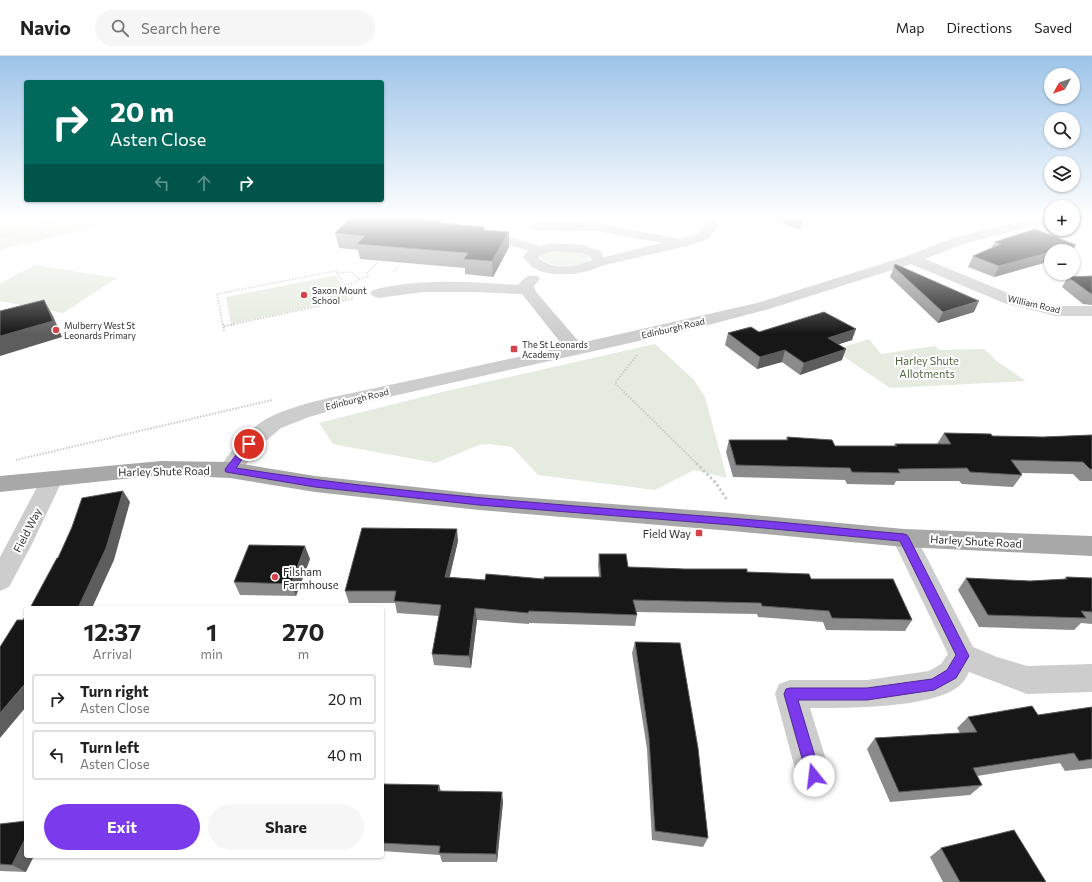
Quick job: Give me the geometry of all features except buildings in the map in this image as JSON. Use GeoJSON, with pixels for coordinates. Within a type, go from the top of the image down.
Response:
{"type":"FeatureCollection","features":[{"type":"Feature","properties":{"kind":"main road","name":"Harley Shute Road"},"geometry":{"type":"LineString","coordinates":[[0,484],[161,468],[230,470],[315,484],[479,502],[732,522],[904,538],[1092,546]]}},
{"type":"Feature","properties":{"kind":"street"},"geometry":{"type":"LineString","coordinates":[[530,257],[534,264],[543,269],[575,270],[624,257]]}},
{"type":"Feature","properties":{"kind":"street"},"geometry":{"type":"LineString","coordinates":[[597,257],[600,262]]}},
{"type":"Feature","properties":{"kind":"street","name":"Edinburgh Road"},"geometry":{"type":"LineString","coordinates":[[230,470],[249,444],[268,427],[292,416],[340,402],[630,338],[762,306],[918,257]]}},
{"type":"Feature","properties":{"kind":"street","name":"William Road"},"geometry":{"type":"LineString","coordinates":[[912,259],[1010,300],[1056,311],[1092,311]]}},
{"type":"Feature","properties":{"kind":"street"},"geometry":{"type":"LineString","coordinates":[[543,269],[526,285],[528,290],[546,315],[576,350]]}},
{"type":"Feature","properties":{"kind":"street"},"geometry":{"type":"LineString","coordinates":[[378,293],[424,287],[475,287],[528,290]]}},
{"type":"Feature","properties":{"kind":"street","name":"Field Way"},"geometry":{"type":"LineString","coordinates":[[0,580],[19,546],[52,479]]}},
{"type":"Feature","properties":{"kind":"street"},"geometry":{"type":"LineString","coordinates":[[904,538],[963,656],[993,669],[1027,680],[1092,678]]}},
{"type":"Feature","properties":{"kind":"street"},"geometry":{"type":"LineString","coordinates":[[814,776],[790,694],[867,694],[934,684],[951,674],[963,656]]}},
{"type":"Feature","properties":{"kind":"path"},"geometry":{"type":"LineString","coordinates":[[368,277],[367,273],[379,261]]}},
{"type":"Feature","properties":{"kind":"path"},"geometry":{"type":"LineString","coordinates":[[392,274],[399,265]]}},
{"type":"Feature","properties":{"kind":"path"},"geometry":{"type":"LineString","coordinates":[[224,331],[217,294],[336,271],[337,273],[351,272],[359,279]]}},
{"type":"Feature","properties":{"kind":"path"},"geometry":{"type":"LineString","coordinates":[[224,326],[353,299],[337,273]]}},
{"type":"Feature","properties":{"kind":"path"},"geometry":{"type":"LineString","coordinates":[[345,286],[356,282],[359,279],[373,276]]}},
{"type":"Feature","properties":{"kind":"path"},"geometry":{"type":"LineString","coordinates":[[630,338],[641,351],[616,383],[716,483],[727,500],[732,522]]}},
{"type":"Feature","properties":{"kind":"path"},"geometry":{"type":"LineString","coordinates":[[15,460],[274,400],[292,416]]}},
{"type":"Feature","properties":{"kind":"green space"},"geometry":{"type":"Polygon","coordinates":[[[540,257],[587,257],[589,260],[578,265],[563,266],[555,265],[543,260],[540,257]]]}},
{"type":"Feature","properties":{"kind":"green space"},"geometry":{"type":"Polygon","coordinates":[[[35,265],[117,278],[63,313],[0,301],[0,283],[35,265]]]}},
{"type":"Feature","properties":{"kind":"green space"},"geometry":{"type":"Polygon","coordinates":[[[336,275],[349,299],[231,324],[226,297],[336,275]]]}},
{"type":"Feature","properties":{"kind":"green space","name":"Harley Shute Allotments"},"geometry":{"type":"Polygon","coordinates":[[[869,339],[881,354],[935,346],[940,350],[984,349],[998,362],[1026,381],[890,388],[834,350],[869,339]]]}},
{"type":"Feature","properties":{"kind":"green space"},"geometry":{"type":"Polygon","coordinates":[[[655,344],[693,379],[705,397],[727,478],[694,470],[655,490],[538,475],[512,447],[489,444],[479,445],[435,463],[333,444],[319,423],[442,392],[655,344]]]}},
{"type":"Feature","properties":{"kind":"place","name":"Saxon Mount School"},"geometry":{"type":"Point","coordinates":[304,295]}},
{"type":"Feature","properties":{"kind":"place","name":"Mulberry West St Leonards Primary"},"geometry":{"type":"Point","coordinates":[56,330]}},
{"type":"Feature","properties":{"kind":"place","name":"The St Leonards Academy"},"geometry":{"type":"Point","coordinates":[514,349]}},
{"type":"Feature","properties":{"kind":"place","name":"Field Way"},"geometry":{"type":"Point","coordinates":[699,533]}},
{"type":"Feature","properties":{"kind":"place","name":"Filsham Farmhouse"},"geometry":{"type":"Point","coordinates":[275,577]}},
{"type":"Feature","properties":{"kind":"route"},"geometry":{"type":"LineString","coordinates":[[249,444],[230,470],[315,484],[479,502],[732,522],[904,538],[963,656],[951,674],[934,684],[867,694],[790,694],[814,776]]}}]}
